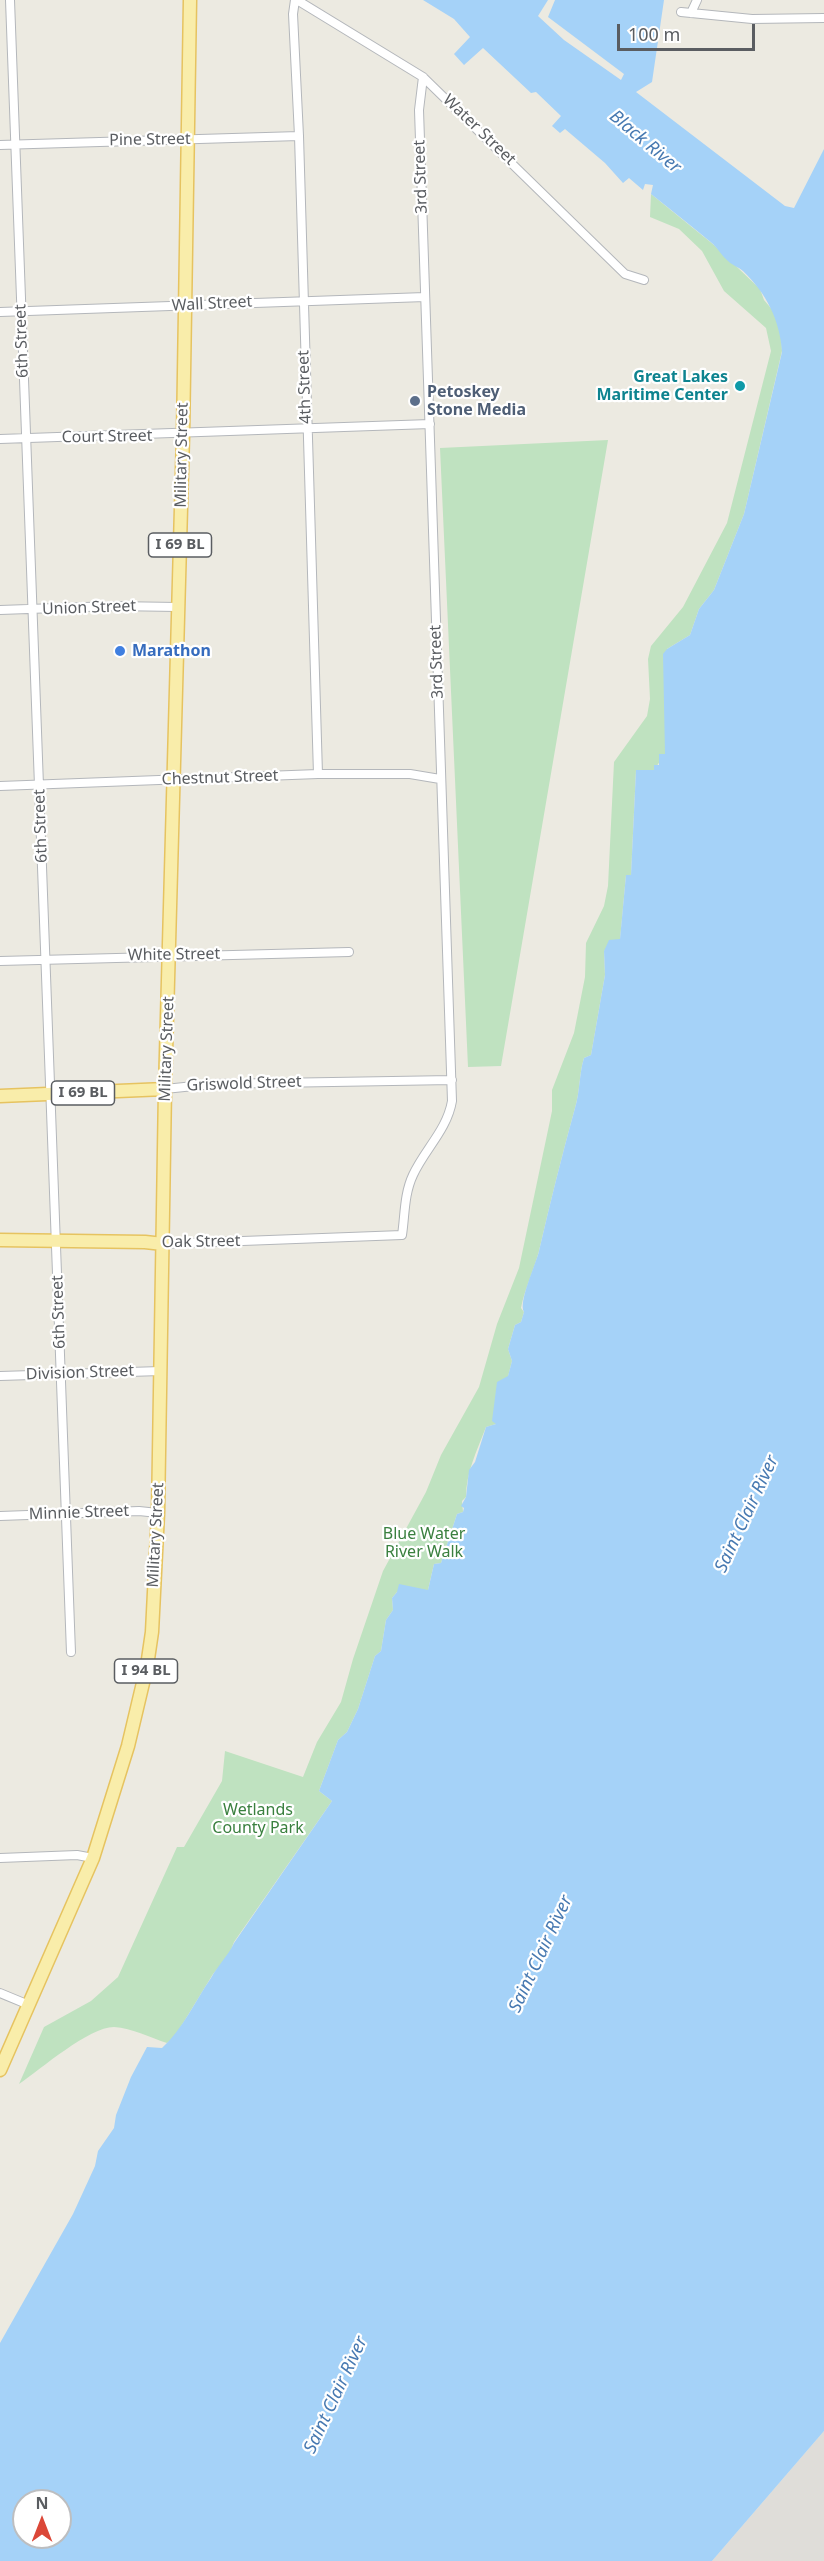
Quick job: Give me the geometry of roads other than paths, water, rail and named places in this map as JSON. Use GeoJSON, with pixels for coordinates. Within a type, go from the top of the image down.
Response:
{"type":"FeatureCollection","features":[{"type":"Feature","properties":{"kind":"main road","name":"Military Street"},"geometry":{"type":"LineString","coordinates":[[0,2070],[93,1858],[128,1746],[147,1666],[158,1513],[165,1089],[183,435],[190,0]]}},
{"type":"Feature","properties":{"kind":"main road","name":"Griswold Street"},"geometry":{"type":"LineString","coordinates":[[0,1096],[165,1089]]}},
{"type":"Feature","properties":{"kind":"main road","name":"Oak Street"},"geometry":{"type":"LineString","coordinates":[[0,1240],[164,1244]]}},
{"type":"Feature","properties":{"kind":"street","name":"6th Street"},"geometry":{"type":"LineString","coordinates":[[10,0],[71,1653]]}},
{"type":"Feature","properties":{"kind":"street","name":"Water Street"},"geometry":{"type":"LineString","coordinates":[[296,0],[423,77],[625,274],[644,280]]}},
{"type":"Feature","properties":{"kind":"street","name":"4th Street"},"geometry":{"type":"LineString","coordinates":[[296,0],[293,14],[300,136],[302,300],[318,774]]}},
{"type":"Feature","properties":{"kind":"street"},"geometry":{"type":"LineString","coordinates":[[691,12],[697,0]]}},
{"type":"Feature","properties":{"kind":"street"},"geometry":{"type":"LineString","coordinates":[[681,12],[752,19],[824,18]]}},
{"type":"Feature","properties":{"kind":"street","name":"3rd Street"},"geometry":{"type":"LineString","coordinates":[[402,1235],[407,1189],[413,1174],[450,1115],[452,1080],[419,110],[423,77]]}},
{"type":"Feature","properties":{"kind":"street","name":"Pine Street"},"geometry":{"type":"LineString","coordinates":[[0,145],[300,136]]}},
{"type":"Feature","properties":{"kind":"street","name":"Wall Street"},"geometry":{"type":"LineString","coordinates":[[0,312],[425,297]]}},
{"type":"Feature","properties":{"kind":"street","name":"Court Street"},"geometry":{"type":"LineString","coordinates":[[0,439],[183,435],[198,430],[429,424]]}},
{"type":"Feature","properties":{"kind":"street","name":"Union Street"},"geometry":{"type":"LineString","coordinates":[[0,610],[113,606],[178,607]]}},
{"type":"Feature","properties":{"kind":"street","name":"Chestnut Street"},"geometry":{"type":"LineString","coordinates":[[0,786],[318,774],[410,774],[440,779]]}},
{"type":"Feature","properties":{"kind":"street","name":"White Street"},"geometry":{"type":"LineString","coordinates":[[0,961],[349,952]]}},
{"type":"Feature","properties":{"kind":"street","name":"Griswold Street"},"geometry":{"type":"LineString","coordinates":[[165,1089],[213,1084],[452,1080]]}},
{"type":"Feature","properties":{"kind":"street","name":"Oak Street"},"geometry":{"type":"LineString","coordinates":[[164,1244],[402,1235]]}},
{"type":"Feature","properties":{"kind":"street","name":"Division Street"},"geometry":{"type":"LineString","coordinates":[[0,1376],[161,1371]]}},
{"type":"Feature","properties":{"kind":"street","name":"Minnie Street"},"geometry":{"type":"LineString","coordinates":[[0,1516],[139,1510],[158,1513]]}},
{"type":"Feature","properties":{"kind":"street"},"geometry":{"type":"LineString","coordinates":[[0,1858],[77,1856],[93,1858]]}},
{"type":"Feature","properties":{"kind":"street"},"geometry":{"type":"LineString","coordinates":[[0,1993],[29,2006]]}},
{"type":"Feature","properties":{"kind":"water"},"geometry":{"type":"Polygon","coordinates":[[[423,0],[664,0],[652,82],[636,92],[785,206],[794,208],[824,149],[824,2431],[712,2561],[0,2561],[0,2343],[73,2214],[95,2166],[98,2151],[114,2128],[116,2115],[131,2077],[147,2047],[162,2048],[176,2032],[332,1801],[319,1791],[338,1740],[347,1732],[358,1709],[375,1656],[381,1651],[386,1620],[393,1610],[392,1598],[399,1584],[428,1590],[434,1564],[441,1563],[457,1514],[463,1512],[464,1508],[461,1506],[466,1497],[469,1470],[475,1462],[486,1427],[496,1424],[492,1421],[497,1382],[508,1376],[512,1361],[508,1349],[515,1325],[521,1322],[524,1312],[523,1300],[539,1251],[577,1102],[584,1058],[591,1055],[605,975],[604,951],[609,940],[620,939],[626,875],[631,875],[636,770],[654,770],[654,765],[659,765],[659,754],[665,754],[663,654],[690,635],[699,609],[714,590],[744,514],[782,352],[775,318],[759,288],[751,279],[730,263],[713,244],[651,194],[653,185],[645,184],[643,190],[629,178],[623,183],[605,163],[565,129],[560,133],[552,126],[561,116],[536,92],[531,93],[483,48],[464,65],[454,54],[470,37],[454,19],[423,0]]]}},
{"type":"Feature","properties":{"kind":"place","name":"Great Lakes Maritime Center"},"geometry":{"type":"Point","coordinates":[740,386]}},
{"type":"Feature","properties":{"kind":"place","name":"Petoskey Stone Media"},"geometry":{"type":"Point","coordinates":[415,401]}},
{"type":"Feature","properties":{"kind":"place","name":"Marathon"},"geometry":{"type":"Point","coordinates":[120,651]}},
{"type":"Feature","properties":{"kind":"water label","name":"Black River"},"geometry":{"type":"Point","coordinates":[645,142]}},
{"type":"Feature","properties":{"kind":"water label","name":"Saint Clair River"},"geometry":{"type":"Point","coordinates":[747,1514]}},
{"type":"Feature","properties":{"kind":"water label","name":"Saint Clair River"},"geometry":{"type":"Point","coordinates":[541,1954]}},
{"type":"Feature","properties":{"kind":"water label","name":"Saint Clair River"},"geometry":{"type":"Point","coordinates":[336,2395]}},
{"type":"Feature","properties":{"kind":"park label","name":"Blue Water River Walk"},"geometry":{"type":"Point","coordinates":[424,1543]}},
{"type":"Feature","properties":{"kind":"park label","name":"Wetlands County Park"},"geometry":{"type":"Point","coordinates":[258,1819]}}]}
